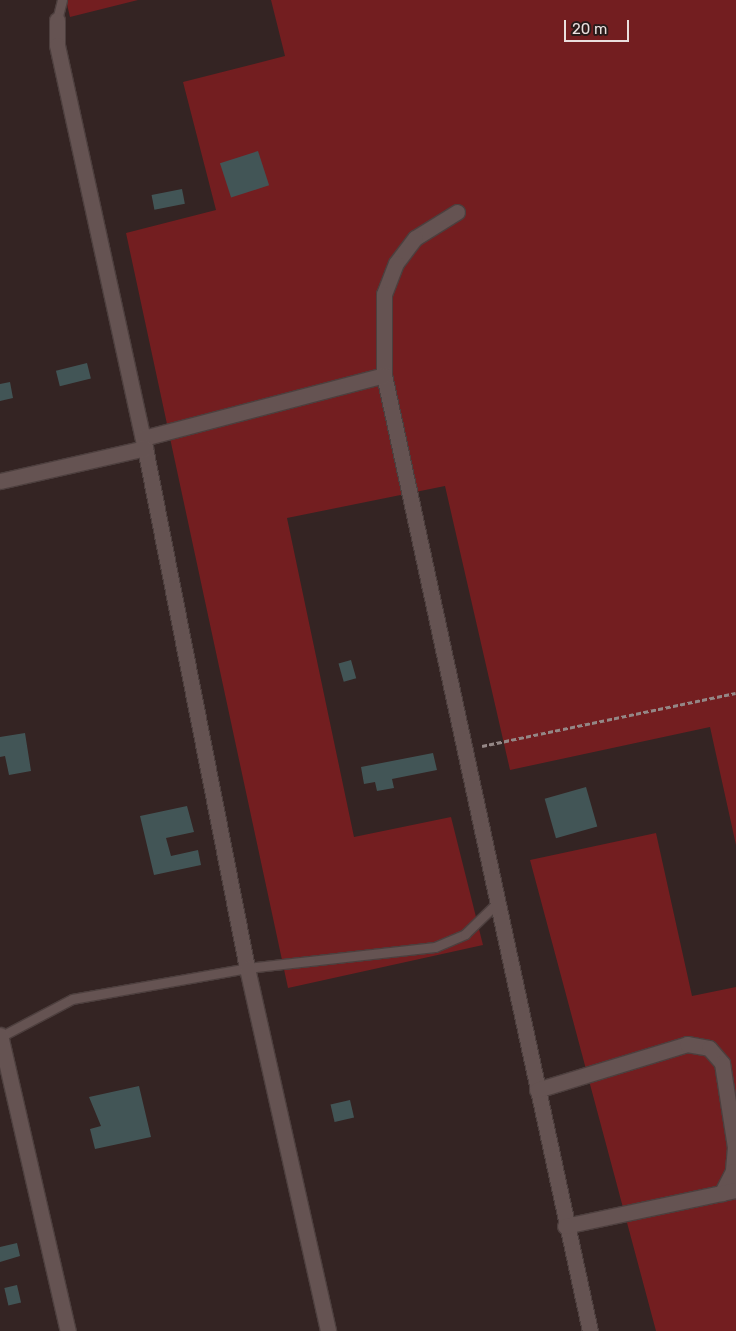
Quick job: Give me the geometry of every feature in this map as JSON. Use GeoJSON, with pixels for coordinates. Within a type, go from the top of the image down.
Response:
{"type":"FeatureCollection","features":[{"type":"Feature","properties":{"kind":"street"},"geometry":{"type":"LineString","coordinates":[[57,20],[57,45],[144,443],[247,968],[328,1331]]}},
{"type":"Feature","properties":{"kind":"street"},"geometry":{"type":"LineString","coordinates":[[457,212],[415,238],[396,263],[384,294],[384,375],[467,750],[565,1226],[590,1331]]}},
{"type":"Feature","properties":{"kind":"street"},"geometry":{"type":"LineString","coordinates":[[0,481],[144,443],[384,375]]}},
{"type":"Feature","properties":{"kind":"street"},"geometry":{"type":"LineString","coordinates":[[0,1036],[68,1331]]}},
{"type":"Feature","properties":{"kind":"street"},"geometry":{"type":"LineString","coordinates":[[537,1090],[687,1044],[709,1048],[722,1063],[735,1147],[729,1191],[565,1226]]}},
{"type":"Feature","properties":{"kind":"lane"},"geometry":{"type":"LineString","coordinates":[[57,20],[62,0]]}},
{"type":"Feature","properties":{"kind":"lane"},"geometry":{"type":"LineString","coordinates":[[0,1036],[72,999],[247,968],[435,947],[465,934],[499,901]]}},
{"type":"Feature","properties":{"kind":"path"},"geometry":{"type":"LineString","coordinates":[[467,750],[736,693]]}},
{"type":"Feature","properties":{"kind":"shaded area"},"geometry":{"type":"Polygon","coordinates":[[[66,0],[138,0],[70,17],[66,0]]]}},
{"type":"Feature","properties":{"kind":"shaded area"},"geometry":{"type":"Polygon","coordinates":[[[271,0],[736,0],[736,845],[710,727],[510,770],[445,486],[287,518],[354,837],[451,817],[483,945],[288,988],[126,233],[216,210],[183,82],[285,56],[271,0]]]}},
{"type":"Feature","properties":{"kind":"shaded area"},"geometry":{"type":"Polygon","coordinates":[[[656,833],[692,996],[736,987],[736,1331],[656,1331],[530,860],[656,833]]]}},
{"type":"Feature","properties":{"kind":"building"},"geometry":{"type":"Polygon","coordinates":[[[258,151],[269,185],[231,198],[220,163],[258,151]]]}},
{"type":"Feature","properties":{"kind":"building"},"geometry":{"type":"Polygon","coordinates":[[[182,189],[185,204],[154,210],[152,195],[182,189]]]}},
{"type":"Feature","properties":{"kind":"building"},"geometry":{"type":"Polygon","coordinates":[[[87,363],[91,379],[60,386],[56,371],[87,363]]]}},
{"type":"Feature","properties":{"kind":"building"},"geometry":{"type":"Polygon","coordinates":[[[10,382],[13,398],[0,401],[0,384],[10,382]]]}},
{"type":"Feature","properties":{"kind":"building"},"geometry":{"type":"Polygon","coordinates":[[[351,660],[356,678],[344,682],[339,664],[351,660]]]}},
{"type":"Feature","properties":{"kind":"building"},"geometry":{"type":"Polygon","coordinates":[[[25,733],[31,771],[9,775],[5,756],[0,757],[0,737],[25,733]]]}},
{"type":"Feature","properties":{"kind":"building"},"geometry":{"type":"Polygon","coordinates":[[[433,753],[437,770],[392,779],[394,788],[377,791],[375,782],[364,784],[361,767],[433,753]]]}},
{"type":"Feature","properties":{"kind":"building"},"geometry":{"type":"Polygon","coordinates":[[[586,787],[597,826],[556,838],[545,799],[586,787]]]}},
{"type":"Feature","properties":{"kind":"building"},"geometry":{"type":"Polygon","coordinates":[[[187,806],[194,832],[166,838],[171,856],[198,850],[201,865],[154,875],[140,816],[187,806]]]}},
{"type":"Feature","properties":{"kind":"building"},"geometry":{"type":"Polygon","coordinates":[[[139,1086],[151,1137],[95,1149],[90,1129],[101,1126],[89,1097],[139,1086]]]}},
{"type":"Feature","properties":{"kind":"building"},"geometry":{"type":"Polygon","coordinates":[[[350,1100],[354,1118],[335,1122],[331,1104],[350,1100]]]}},
{"type":"Feature","properties":{"kind":"building"},"geometry":{"type":"Polygon","coordinates":[[[17,1243],[20,1256],[0,1262],[0,1247],[17,1243]]]}},
{"type":"Feature","properties":{"kind":"building"},"geometry":{"type":"Polygon","coordinates":[[[17,1285],[21,1303],[8,1305],[4,1288],[17,1285]]]}}]}
